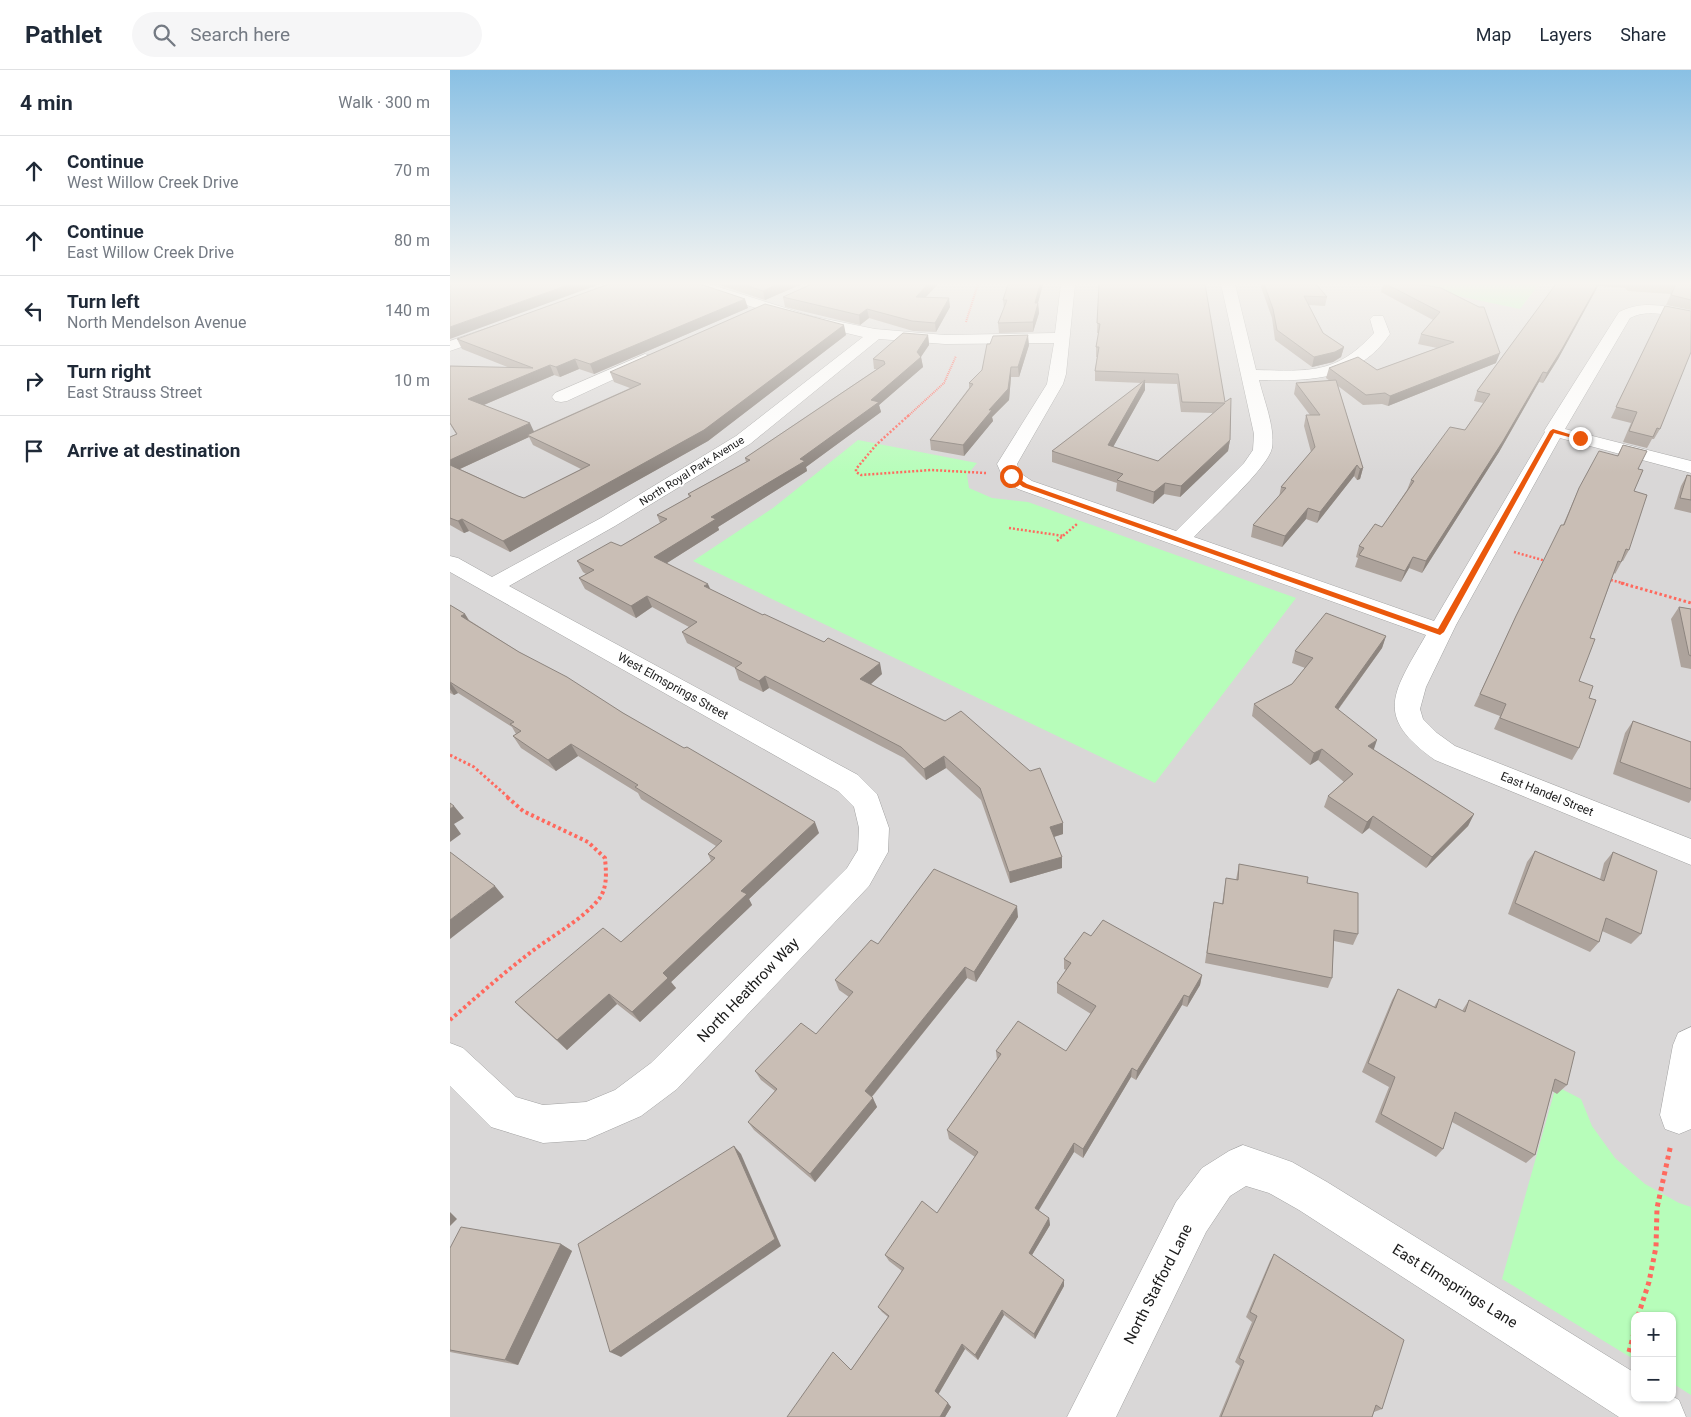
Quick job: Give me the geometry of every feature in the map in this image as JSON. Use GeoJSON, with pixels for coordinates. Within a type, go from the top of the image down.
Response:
{"type":"FeatureCollection","features":[{"type":"Feature","properties":{"kind":"street","name":"North Royal Park Avenue"},"geometry":{"type":"LineString","coordinates":[[493,586],[608,522],[743,440],[860,347]]}},
{"type":"Feature","properties":{"kind":"street"},"geometry":{"type":"LineString","coordinates":[[1061,347],[1055,384],[1007,464],[1011,476],[1025,485],[1440,632],[1553,431],[1604,347]]}},
{"type":"Feature","properties":{"kind":"street"},"geometry":{"type":"LineString","coordinates":[[1179,540],[1252,467],[1262,450],[1263,434],[1243,347]]}},
{"type":"Feature","properties":{"kind":"street"},"geometry":{"type":"LineString","coordinates":[[1249,375],[1309,374],[1349,363],[1370,347]]}},
{"type":"Feature","properties":{"kind":"street"},"geometry":{"type":"LineString","coordinates":[[560,397],[659,353]]}},
{"type":"Feature","properties":{"kind":"street"},"geometry":{"type":"LineString","coordinates":[[1553,431],[1691,467]]}},
{"type":"Feature","properties":{"kind":"street","name":"West Elmsprings Street"},"geometry":{"type":"LineString","coordinates":[[450,563],[848,783],[867,802],[874,828]]}},
{"type":"Feature","properties":{"kind":"street","name":"East Handel Street"},"geometry":{"type":"LineString","coordinates":[[1440,632],[1408,696],[1406,710],[1412,724],[1425,739],[1445,753],[1691,852]]}},
{"type":"Feature","properties":{"kind":"street","name":"North Heathrow Way"},"geometry":{"type":"LineString","coordinates":[[450,1061],[505,1113],[543,1124],[586,1121],[628,1103],[671,1069],[858,877],[873,852],[874,828]]}},
{"type":"Feature","properties":{"kind":"street"},"geometry":{"type":"LineString","coordinates":[[1678,1115],[1691,1045]]}},
{"type":"Feature","properties":{"kind":"street","name":"North Stafford Lane"},"geometry":{"type":"LineString","coordinates":[[1091,1417],[1191,1217],[1216,1182],[1243,1165]]}},
{"type":"Feature","properties":{"kind":"street","name":"East Elmsprings Lane"},"geometry":{"type":"LineString","coordinates":[[1243,1165],[1278,1176],[1313,1196],[1662,1417]]}},
{"type":"Feature","properties":{"kind":"path"},"geometry":{"type":"LineString","coordinates":[[956,354],[944,383],[876,445],[856,468],[856,472],[870,476],[931,470],[971,471]]}},
{"type":"Feature","properties":{"kind":"path"},"geometry":{"type":"LineString","coordinates":[[1057,542],[1083,519]]}},
{"type":"Feature","properties":{"kind":"path"},"geometry":{"type":"LineString","coordinates":[[1009,528],[1064,536]]}},
{"type":"Feature","properties":{"kind":"path"},"geometry":{"type":"LineString","coordinates":[[1489,544],[1554,563]]}},
{"type":"Feature","properties":{"kind":"path"},"geometry":{"type":"LineString","coordinates":[[1600,576],[1691,603]]}},
{"type":"Feature","properties":{"kind":"path"},"geometry":{"type":"LineString","coordinates":[[450,755],[474,766],[522,811],[588,842],[605,858],[607,876],[600,897],[579,919],[542,944],[492,983],[450,1020]]}},
{"type":"Feature","properties":{"kind":"path"},"geometry":{"type":"LineString","coordinates":[[1639,1312],[1649,1282],[1656,1246],[1658,1201],[1678,1115]]}},
{"type":"Feature","properties":{"kind":"shaded area"},"geometry":{"type":"Polygon","coordinates":[[[450,347],[1691,347],[1691,1417],[450,1417],[450,347]]]}},
{"type":"Feature","properties":{"kind":"green space"},"geometry":{"type":"Polygon","coordinates":[[[858,440],[977,463],[967,475],[969,488],[992,498],[1028,502],[1296,598],[1155,783],[693,561],[773,508],[858,440]]]}},
{"type":"Feature","properties":{"kind":"green space"},"geometry":{"type":"Polygon","coordinates":[[[1556,1086],[1581,1099],[1592,1126],[1615,1158],[1645,1184],[1679,1203],[1691,1207],[1691,1395],[1676,1386],[1676,1312],[1631,1312],[1631,1358],[1502,1279],[1556,1086]]]}},
{"type":"Feature","properties":{"kind":"building"},"geometry":{"type":"Polygon","coordinates":[[[478,347],[631,347],[590,364],[575,359],[556,367],[550,365],[468,399],[530,423],[450,460],[450,437],[457,434],[450,423],[450,366],[533,368],[478,347]]]}},
{"type":"Feature","properties":{"kind":"building"},"geometry":{"type":"Polygon","coordinates":[[[667,347],[815,347],[704,430],[503,541],[462,519],[458,521],[450,518],[450,465],[524,498],[590,465],[527,435],[641,384],[610,372],[667,347]]]}},
{"type":"Feature","properties":{"kind":"building"},"geometry":{"type":"Polygon","coordinates":[[[887,347],[920,347],[917,352],[921,357],[871,400],[879,402],[800,459],[805,461],[711,517],[716,519],[654,557],[708,584],[704,586],[763,615],[824,642],[828,638],[880,663],[860,679],[945,721],[961,711],[1030,771],[1040,768],[1063,823],[1050,827],[1062,857],[1009,872],[980,788],[944,756],[924,769],[901,747],[765,676],[759,681],[735,668],[742,663],[682,632],[697,622],[647,596],[631,606],[579,578],[594,570],[577,561],[611,542],[621,546],[667,519],[657,515],[691,496],[688,494],[750,460],[745,458],[885,364],[884,361],[873,359],[887,347]]]}},
{"type":"Feature","properties":{"kind":"building"},"geometry":{"type":"Polygon","coordinates":[[[986,347],[1024,347],[1018,367],[1011,367],[1008,389],[989,410],[992,410],[963,445],[930,440],[973,384],[969,383],[982,370],[986,347]]]}},
{"type":"Feature","properties":{"kind":"building"},"geometry":{"type":"Polygon","coordinates":[[[1096,347],[1216,347],[1225,402],[1231,398],[1230,440],[1181,486],[1165,483],[1154,492],[1117,480],[1123,474],[1052,451],[1145,380],[1108,445],[1158,461],[1225,403],[1182,402],[1178,374],[1095,371],[1099,347],[1096,347]]]}},
{"type":"Feature","properties":{"kind":"building"},"geometry":{"type":"Polygon","coordinates":[[[1300,347],[1344,347],[1335,352],[1314,357],[1300,347]]]}},
{"type":"Feature","properties":{"kind":"building"},"geometry":{"type":"Polygon","coordinates":[[[1441,347],[1498,347],[1500,353],[1390,396],[1385,393],[1366,395],[1329,368],[1358,357],[1377,370],[1441,347]]]}},
{"type":"Feature","properties":{"kind":"building"},"geometry":{"type":"Polygon","coordinates":[[[1510,347],[1563,347],[1547,373],[1543,372],[1503,441],[1426,561],[1413,557],[1405,571],[1359,555],[1364,548],[1359,546],[1375,524],[1382,527],[1414,481],[1411,480],[1450,427],[1465,430],[1490,394],[1477,391],[1510,347]]]}},
{"type":"Feature","properties":{"kind":"building"},"geometry":{"type":"Polygon","coordinates":[[[1645,347],[1691,347],[1691,352],[1660,429],[1657,428],[1653,437],[1629,431],[1637,412],[1616,407],[1645,347]]]}},
{"type":"Feature","properties":{"kind":"building"},"geometry":{"type":"Polygon","coordinates":[[[1336,380],[1363,468],[1360,469],[1357,465],[1320,512],[1308,508],[1285,536],[1253,525],[1286,488],[1281,487],[1315,447],[1306,415],[1320,415],[1296,383],[1336,380]]]}},
{"type":"Feature","properties":{"kind":"building"},"geometry":{"type":"Polygon","coordinates":[[[1623,445],[1647,451],[1638,469],[1643,470],[1634,491],[1647,495],[1629,550],[1626,549],[1621,562],[1618,561],[1590,638],[1595,639],[1579,681],[1593,686],[1589,698],[1596,700],[1579,748],[1500,718],[1506,704],[1480,694],[1516,616],[1561,525],[1564,525],[1579,488],[1599,451],[1618,456],[1623,445]]]}},
{"type":"Feature","properties":{"kind":"building"},"geometry":{"type":"Polygon","coordinates":[[[1687,475],[1691,476],[1691,500],[1680,498],[1687,475]]]}},
{"type":"Feature","properties":{"kind":"building"},"geometry":{"type":"Polygon","coordinates":[[[450,605],[465,614],[461,616],[519,652],[567,677],[623,713],[684,748],[687,747],[815,822],[741,891],[747,894],[663,973],[668,978],[632,1012],[609,994],[557,1040],[515,1002],[603,928],[621,942],[715,858],[708,854],[722,841],[635,787],[638,785],[571,744],[548,760],[513,736],[521,731],[510,724],[514,722],[450,682],[450,605]]]}},
{"type":"Feature","properties":{"kind":"building"},"geometry":{"type":"Polygon","coordinates":[[[1679,607],[1691,609],[1691,656],[1689,655],[1679,607]]]}},
{"type":"Feature","properties":{"kind":"building"},"geometry":{"type":"Polygon","coordinates":[[[1326,613],[1386,636],[1335,707],[1377,740],[1368,746],[1474,814],[1432,857],[1373,816],[1367,822],[1328,796],[1353,774],[1322,749],[1314,753],[1254,704],[1292,684],[1313,658],[1295,651],[1326,613]]]}},
{"type":"Feature","properties":{"kind":"building"},"geometry":{"type":"Polygon","coordinates":[[[1633,721],[1691,742],[1691,789],[1620,762],[1633,721]]]}},
{"type":"Feature","properties":{"kind":"building"},"geometry":{"type":"Polygon","coordinates":[[[1535,851],[1604,881],[1613,852],[1657,871],[1641,934],[1606,918],[1599,942],[1515,903],[1535,851]]]}},
{"type":"Feature","properties":{"kind":"building"},"geometry":{"type":"Polygon","coordinates":[[[450,852],[495,886],[450,920],[450,852]]]}},
{"type":"Feature","properties":{"kind":"building"},"geometry":{"type":"Polygon","coordinates":[[[1239,864],[1308,877],[1307,883],[1358,893],[1358,934],[1334,930],[1332,978],[1207,953],[1214,902],[1223,904],[1226,878],[1238,880],[1239,864]]]}},
{"type":"Feature","properties":{"kind":"building"},"geometry":{"type":"Polygon","coordinates":[[[934,869],[1017,906],[974,972],[965,967],[865,1091],[873,1098],[810,1174],[748,1122],[777,1089],[755,1071],[801,1023],[816,1034],[853,992],[835,980],[871,940],[878,944],[934,869]]]}},
{"type":"Feature","properties":{"kind":"building"},"geometry":{"type":"Polygon","coordinates":[[[1103,920],[1202,975],[1189,997],[1184,995],[1137,1071],[1132,1068],[1083,1149],[1074,1143],[1035,1208],[1049,1218],[1029,1253],[1064,1280],[1034,1334],[1002,1310],[975,1355],[962,1344],[935,1391],[948,1403],[940,1417],[787,1417],[833,1352],[851,1370],[889,1316],[878,1307],[904,1268],[885,1255],[922,1201],[937,1213],[978,1152],[947,1130],[1001,1054],[996,1051],[1018,1021],[1066,1051],[1096,1006],[1057,983],[1071,963],[1064,959],[1084,932],[1091,936],[1103,920]]]}},
{"type":"Feature","properties":{"kind":"building"},"geometry":{"type":"Polygon","coordinates":[[[1398,989],[1436,1008],[1439,999],[1465,1012],[1469,1000],[1575,1052],[1567,1085],[1555,1079],[1535,1155],[1455,1112],[1443,1149],[1381,1114],[1395,1077],[1368,1063],[1398,989]]]}},
{"type":"Feature","properties":{"kind":"building"},"geometry":{"type":"Polygon","coordinates":[[[734,1146],[775,1239],[610,1352],[578,1244],[734,1146]]]}},
{"type":"Feature","properties":{"kind":"building"},"geometry":{"type":"Polygon","coordinates":[[[461,1227],[561,1244],[505,1360],[450,1350],[450,1248],[461,1227]]]}},
{"type":"Feature","properties":{"kind":"building"},"geometry":{"type":"Polygon","coordinates":[[[1274,1254],[1404,1340],[1382,1409],[1376,1405],[1372,1417],[1221,1417],[1244,1361],[1239,1358],[1257,1316],[1250,1312],[1274,1254]]]}},
{"type":"Feature","properties":{"kind":"route"},"geometry":{"type":"LineString","coordinates":[[1011,476],[1025,485],[1440,632],[1553,431],[1580,438]]}}]}
